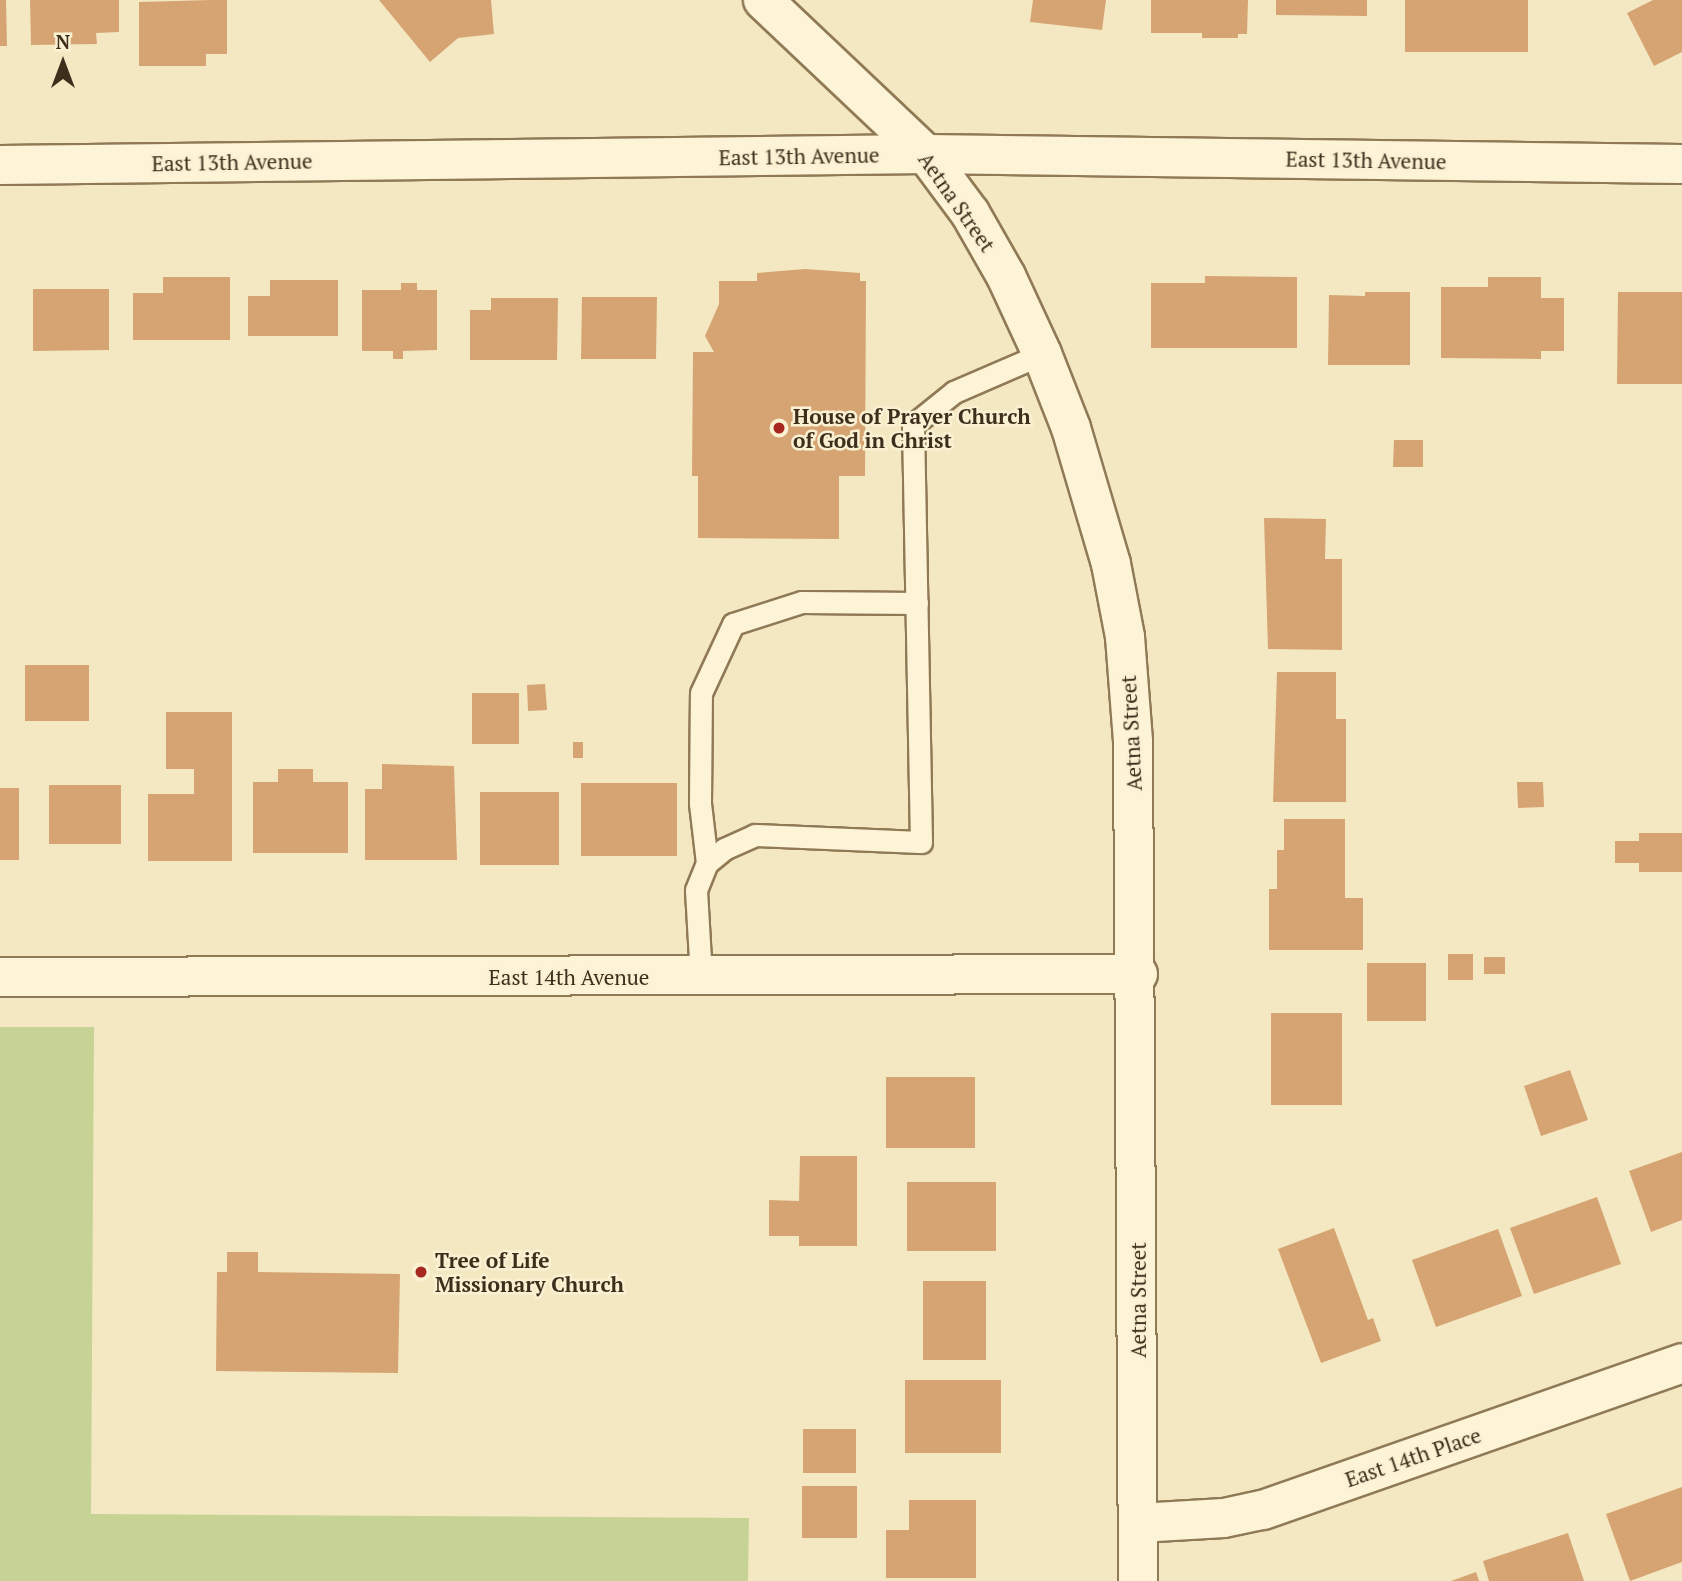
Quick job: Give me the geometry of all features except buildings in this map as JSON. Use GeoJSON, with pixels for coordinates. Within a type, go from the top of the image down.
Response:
{"type":"FeatureCollection","features":[{"type":"Feature","properties":{"kind":"street","name":"Aetna Street"},"geometry":{"type":"LineString","coordinates":[[763,0],[926,154],[970,214],[1006,276],[1042,354],[1100,520],[1125,637],[1133,743],[1138,974],[1138,1581]]}},
{"type":"Feature","properties":{"kind":"street","name":"East 13th Avenue"},"geometry":{"type":"LineString","coordinates":[[0,165],[926,154],[1682,164]]}},
{"type":"Feature","properties":{"kind":"street","name":"East 14th Avenue"},"geometry":{"type":"LineString","coordinates":[[0,977],[1138,974]]}},
{"type":"Feature","properties":{"kind":"street","name":"East 14th Place"},"geometry":{"type":"LineString","coordinates":[[1139,1522],[1224,1518],[1263,1510],[1682,1363]]}},
{"type":"Feature","properties":{"kind":"lane"},"geometry":{"type":"LineString","coordinates":[[701,977],[696,890],[707,863],[724,849],[755,835],[921,842],[913,425],[954,393],[1042,354]]}},
{"type":"Feature","properties":{"kind":"lane"},"geometry":{"type":"LineString","coordinates":[[707,863],[700,803],[701,693],[733,624],[802,602],[917,603]]}},
{"type":"Feature","properties":{"kind":"green space"},"geometry":{"type":"Polygon","coordinates":[[[0,1027],[94,1027],[91,1514],[749,1518],[748,1581],[0,1581],[0,1027]]]}},
{"type":"Feature","properties":{"kind":"place","name":"House of Prayer Church of God in Christ"},"geometry":{"type":"Point","coordinates":[779,428]}},
{"type":"Feature","properties":{"kind":"place","name":"Tree of Life Missionary Church"},"geometry":{"type":"Point","coordinates":[421,1272]}}]}
